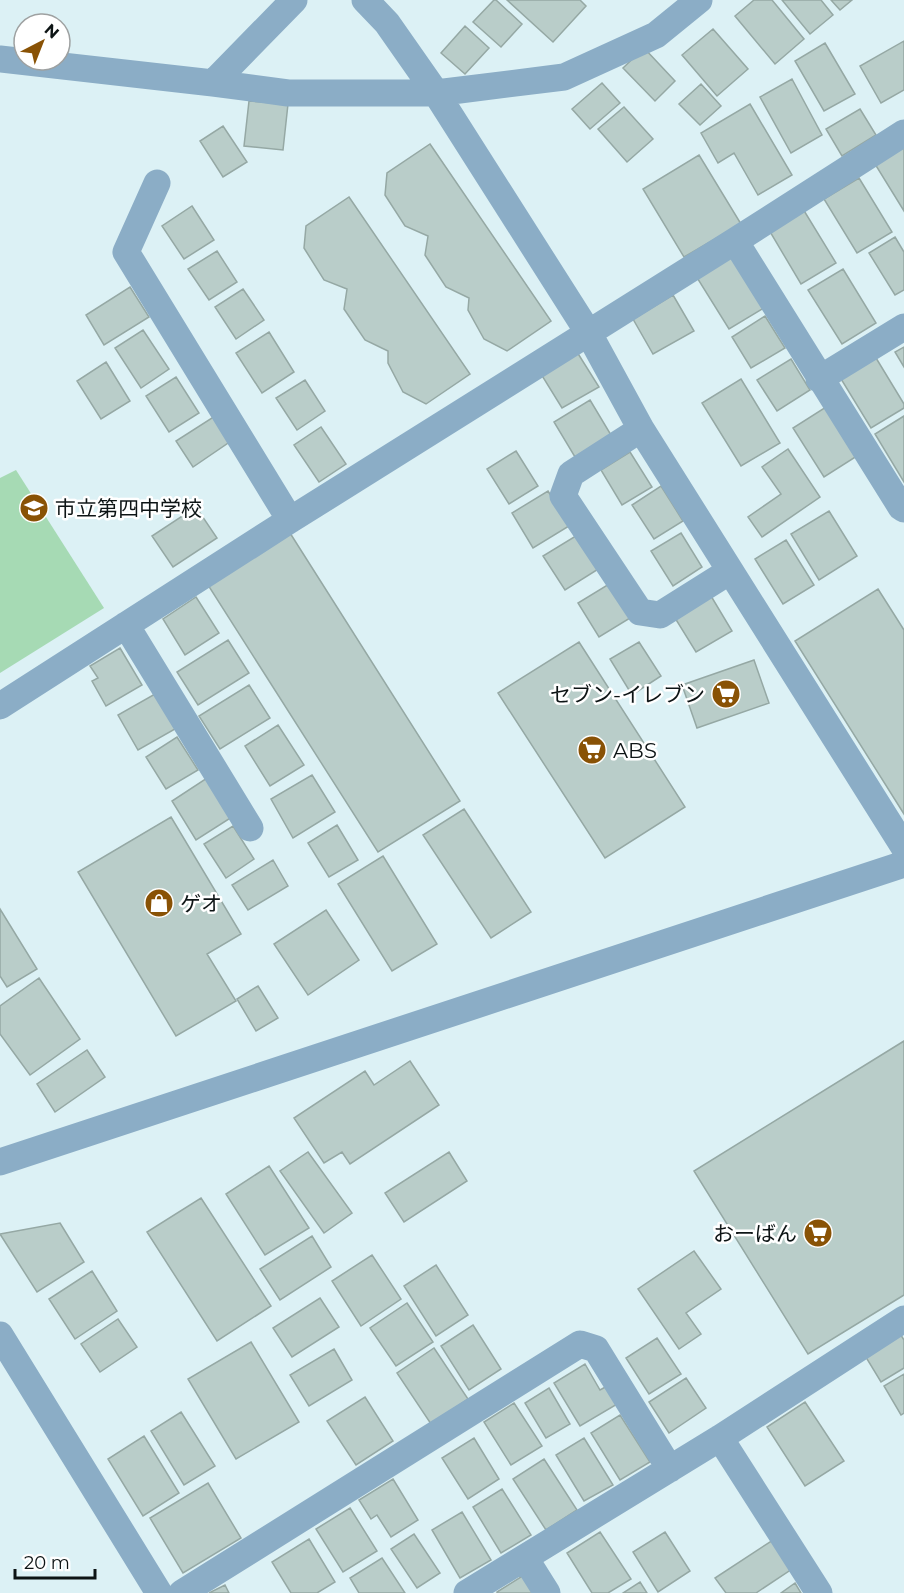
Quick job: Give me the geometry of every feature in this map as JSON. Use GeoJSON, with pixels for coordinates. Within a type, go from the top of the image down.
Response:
{"type":"FeatureCollection","features":[{"type":"Feature","properties":{"kind":"street"},"geometry":{"type":"LineString","coordinates":[[213,83],[294,0]]}},
{"type":"Feature","properties":{"kind":"street"},"geometry":{"type":"LineString","coordinates":[[365,0],[387,22],[436,93],[588,332],[641,429],[904,847]]}},
{"type":"Feature","properties":{"kind":"street"},"geometry":{"type":"LineString","coordinates":[[0,59],[288,93],[436,93],[564,77],[656,34],[699,0]]}},
{"type":"Feature","properties":{"kind":"street"},"geometry":{"type":"LineString","coordinates":[[0,706],[904,133]]}},
{"type":"Feature","properties":{"kind":"street"},"geometry":{"type":"LineString","coordinates":[[157,183],[126,252],[291,520]]}},
{"type":"Feature","properties":{"kind":"street"},"geometry":{"type":"LineString","coordinates":[[735,241],[819,379],[904,509]]}},
{"type":"Feature","properties":{"kind":"street"},"geometry":{"type":"LineString","coordinates":[[819,379],[904,327]]}},
{"type":"Feature","properties":{"kind":"street"},"geometry":{"type":"LineString","coordinates":[[641,429],[571,474],[563,496],[640,612],[660,615],[730,571]]}},
{"type":"Feature","properties":{"kind":"street"},"geometry":{"type":"LineString","coordinates":[[126,625],[250,828]]}},
{"type":"Feature","properties":{"kind":"street"},"geometry":{"type":"LineString","coordinates":[[0,1162],[904,864]]}},
{"type":"Feature","properties":{"kind":"street"},"geometry":{"type":"LineString","coordinates":[[467,1593],[720,1438],[904,1319]]}},
{"type":"Feature","properties":{"kind":"street"},"geometry":{"type":"LineString","coordinates":[[0,1335],[159,1593]]}},
{"type":"Feature","properties":{"kind":"street"},"geometry":{"type":"LineString","coordinates":[[183,1593],[580,1344],[596,1349],[670,1469]]}},
{"type":"Feature","properties":{"kind":"street"},"geometry":{"type":"LineString","coordinates":[[720,1438],[819,1593]]}},
{"type":"Feature","properties":{"kind":"street"},"geometry":{"type":"LineString","coordinates":[[525,1558],[547,1593]]}},
{"type":"Feature","properties":{"kind":"green space","name":"市立第四中学校"},"geometry":{"type":"Polygon","coordinates":[[[16,470],[104,608],[0,673],[0,478],[16,470]]]}},
{"type":"Feature","properties":{"kind":"building"},"geometry":{"type":"Polygon","coordinates":[[[494,0],[522,24],[501,47],[473,22],[494,0]]]}},
{"type":"Feature","properties":{"kind":"building"},"geometry":{"type":"Polygon","coordinates":[[[507,0],[580,0],[586,6],[553,42],[507,0]]]}},
{"type":"Feature","properties":{"kind":"building"},"geometry":{"type":"Polygon","coordinates":[[[754,0],[772,0],[804,39],[775,64],[735,16],[754,0]]]}},
{"type":"Feature","properties":{"kind":"building"},"geometry":{"type":"Polygon","coordinates":[[[782,0],[821,0],[833,15],[810,34],[782,0]]]}},
{"type":"Feature","properties":{"kind":"building"},"geometry":{"type":"Polygon","coordinates":[[[831,0],[852,0],[840,10],[831,0]]]}},
{"type":"Feature","properties":{"kind":"building"},"geometry":{"type":"Polygon","coordinates":[[[465,26],[489,48],[465,74],[441,53],[465,26]]]}},
{"type":"Feature","properties":{"kind":"building"},"geometry":{"type":"Polygon","coordinates":[[[713,29],[748,69],[717,96],[682,55],[713,29]]]}},
{"type":"Feature","properties":{"kind":"building"},"geometry":{"type":"Polygon","coordinates":[[[904,41],[904,90],[881,103],[860,66],[904,41]]]}},
{"type":"Feature","properties":{"kind":"building"},"geometry":{"type":"Polygon","coordinates":[[[825,43],[855,94],[824,111],[795,61],[825,43]]]}},
{"type":"Feature","properties":{"kind":"building"},"geometry":{"type":"Polygon","coordinates":[[[644,48],[675,81],[655,101],[623,68],[644,48]]]}},
{"type":"Feature","properties":{"kind":"building"},"geometry":{"type":"Polygon","coordinates":[[[792,79],[822,135],[791,153],[760,97],[792,79]]]}},
{"type":"Feature","properties":{"kind":"building"},"geometry":{"type":"Polygon","coordinates":[[[602,83],[620,103],[590,129],[572,109],[602,83]]]}},
{"type":"Feature","properties":{"kind":"building"},"geometry":{"type":"Polygon","coordinates":[[[701,84],[721,106],[700,125],[679,104],[701,84]]]}},
{"type":"Feature","properties":{"kind":"building"},"geometry":{"type":"Polygon","coordinates":[[[249,101],[288,104],[283,150],[244,146],[249,101]]]}},
{"type":"Feature","properties":{"kind":"building"},"geometry":{"type":"Polygon","coordinates":[[[750,104],[792,175],[758,195],[734,153],[718,163],[701,133],[750,104]]]}},
{"type":"Feature","properties":{"kind":"building"},"geometry":{"type":"Polygon","coordinates":[[[624,107],[653,139],[627,162],[598,129],[624,107]]]}},
{"type":"Feature","properties":{"kind":"building"},"geometry":{"type":"Polygon","coordinates":[[[860,109],[876,135],[842,156],[826,129],[860,109]]]}},
{"type":"Feature","properties":{"kind":"building"},"geometry":{"type":"Polygon","coordinates":[[[223,126],[247,162],[223,177],[200,141],[223,126]]]}},
{"type":"Feature","properties":{"kind":"building"},"geometry":{"type":"Polygon","coordinates":[[[430,144],[551,321],[507,351],[484,339],[468,310],[469,298],[446,287],[425,255],[428,236],[405,226],[385,195],[387,173],[430,144]]]}},
{"type":"Feature","properties":{"kind":"building"},"geometry":{"type":"Polygon","coordinates":[[[904,147],[904,211],[875,164],[904,147]]]}},
{"type":"Feature","properties":{"kind":"building"},"geometry":{"type":"Polygon","coordinates":[[[699,155],[741,224],[684,257],[643,189],[699,155]]]}},
{"type":"Feature","properties":{"kind":"building"},"geometry":{"type":"Polygon","coordinates":[[[859,178],[892,232],[857,253],[824,199],[859,178]]]}},
{"type":"Feature","properties":{"kind":"building"},"geometry":{"type":"Polygon","coordinates":[[[349,197],[470,374],[426,404],[403,392],[388,363],[388,351],[365,340],[344,309],[347,289],[324,280],[304,248],[306,226],[349,197]]]}},
{"type":"Feature","properties":{"kind":"building"},"geometry":{"type":"Polygon","coordinates":[[[192,206],[214,240],[184,259],[162,226],[192,206]]]}},
{"type":"Feature","properties":{"kind":"building"},"geometry":{"type":"Polygon","coordinates":[[[803,209],[836,263],[801,284],[769,230],[803,209]]]}},
{"type":"Feature","properties":{"kind":"building"},"geometry":{"type":"Polygon","coordinates":[[[895,237],[904,252],[904,290],[895,295],[869,253],[895,237]]]}},
{"type":"Feature","properties":{"kind":"building"},"geometry":{"type":"Polygon","coordinates":[[[217,251],[237,282],[209,300],[188,269],[217,251]]]}},
{"type":"Feature","properties":{"kind":"building"},"geometry":{"type":"Polygon","coordinates":[[[731,255],[764,308],[729,329],[696,276],[731,255]]]}},
{"type":"Feature","properties":{"kind":"building"},"geometry":{"type":"Polygon","coordinates":[[[843,269],[876,323],[842,344],[808,290],[843,269]]]}},
{"type":"Feature","properties":{"kind":"building"},"geometry":{"type":"Polygon","coordinates":[[[130,287],[149,317],[104,345],[86,315],[130,287]]]}},
{"type":"Feature","properties":{"kind":"building"},"geometry":{"type":"Polygon","coordinates":[[[243,289],[264,320],[236,339],[215,307],[243,289]]]}},
{"type":"Feature","properties":{"kind":"building"},"geometry":{"type":"Polygon","coordinates":[[[673,295],[694,331],[653,354],[633,319],[673,295]]]}},
{"type":"Feature","properties":{"kind":"building"},"geometry":{"type":"Polygon","coordinates":[[[765,316],[785,348],[751,368],[732,337],[765,316]]]}},
{"type":"Feature","properties":{"kind":"building"},"geometry":{"type":"Polygon","coordinates":[[[143,330],[169,369],[141,388],[115,348],[143,330]]]}},
{"type":"Feature","properties":{"kind":"building"},"geometry":{"type":"Polygon","coordinates":[[[269,332],[294,372],[262,393],[236,353],[269,332]]]}},
{"type":"Feature","properties":{"kind":"building"},"geometry":{"type":"Polygon","coordinates":[[[904,347],[904,367],[895,352],[904,347]]]}},
{"type":"Feature","properties":{"kind":"building"},"geometry":{"type":"Polygon","coordinates":[[[577,352],[599,387],[562,408],[541,374],[577,352]]]}},
{"type":"Feature","properties":{"kind":"building"},"geometry":{"type":"Polygon","coordinates":[[[873,353],[904,404],[904,408],[871,428],[838,374],[873,353]]]}},
{"type":"Feature","properties":{"kind":"building"},"geometry":{"type":"Polygon","coordinates":[[[791,359],[810,390],[777,411],[757,380],[791,359]]]}},
{"type":"Feature","properties":{"kind":"building"},"geometry":{"type":"Polygon","coordinates":[[[106,362],[130,401],[101,419],[77,381],[106,362]]]}},
{"type":"Feature","properties":{"kind":"building"},"geometry":{"type":"Polygon","coordinates":[[[176,377],[199,413],[169,432],[146,396],[176,377]]]}},
{"type":"Feature","properties":{"kind":"building"},"geometry":{"type":"Polygon","coordinates":[[[741,379],[780,443],[741,466],[702,403],[741,379]]]}},
{"type":"Feature","properties":{"kind":"building"},"geometry":{"type":"Polygon","coordinates":[[[305,380],[325,411],[297,430],[276,398],[305,380]]]}},
{"type":"Feature","properties":{"kind":"building"},"geometry":{"type":"Polygon","coordinates":[[[590,400],[611,435],[575,457],[554,422],[590,400]]]}},
{"type":"Feature","properties":{"kind":"building"},"geometry":{"type":"Polygon","coordinates":[[[826,407],[857,456],[824,477],[793,428],[826,407]]]}},
{"type":"Feature","properties":{"kind":"building"},"geometry":{"type":"Polygon","coordinates":[[[215,416],[231,441],[193,467],[176,441],[215,416]]]}},
{"type":"Feature","properties":{"kind":"building"},"geometry":{"type":"Polygon","coordinates":[[[904,416],[904,482],[875,434],[904,416]]]}},
{"type":"Feature","properties":{"kind":"building"},"geometry":{"type":"Polygon","coordinates":[[[321,427],[346,464],[319,482],[294,445],[321,427]]]}},
{"type":"Feature","properties":{"kind":"building"},"geometry":{"type":"Polygon","coordinates":[[[788,449],[820,497],[762,537],[748,517],[781,494],[762,467],[788,449]]]}},
{"type":"Feature","properties":{"kind":"building"},"geometry":{"type":"Polygon","coordinates":[[[516,451],[538,486],[509,504],[487,469],[516,451]]]}},
{"type":"Feature","properties":{"kind":"building"},"geometry":{"type":"Polygon","coordinates":[[[630,452],[652,487],[622,505],[601,470],[630,452]]]}},
{"type":"Feature","properties":{"kind":"building"},"geometry":{"type":"Polygon","coordinates":[[[661,486],[683,521],[654,539],[632,505],[661,486]]]}},
{"type":"Feature","properties":{"kind":"building"},"geometry":{"type":"Polygon","coordinates":[[[548,491],[569,526],[533,548],[512,513],[548,491]]]}},
{"type":"Feature","properties":{"kind":"building"},"geometry":{"type":"Polygon","coordinates":[[[196,507],[217,538],[173,567],[152,536],[196,507]]]}},
{"type":"Feature","properties":{"kind":"building"},"geometry":{"type":"Polygon","coordinates":[[[829,511],[857,556],[819,580],[791,534],[829,511]]]}},
{"type":"Feature","properties":{"kind":"building"},"geometry":{"type":"Polygon","coordinates":[[[290,533],[460,801],[378,852],[208,585],[290,533]]]}},
{"type":"Feature","properties":{"kind":"building"},"geometry":{"type":"Polygon","coordinates":[[[681,533],[702,567],[673,586],[651,551],[681,533]]]}},
{"type":"Feature","properties":{"kind":"building"},"geometry":{"type":"Polygon","coordinates":[[[579,534],[600,568],[565,590],[543,556],[579,534]]]}},
{"type":"Feature","properties":{"kind":"building"},"geometry":{"type":"Polygon","coordinates":[[[786,540],[814,585],[783,604],[755,559],[786,540]]]}},
{"type":"Feature","properties":{"kind":"building"},"geometry":{"type":"Polygon","coordinates":[[[614,581],[635,615],[599,637],[578,603],[614,581]]]}},
{"type":"Feature","properties":{"kind":"building"},"geometry":{"type":"Polygon","coordinates":[[[878,589],[904,630],[904,814],[795,641],[878,589]]]}},
{"type":"Feature","properties":{"kind":"building"},"geometry":{"type":"Polygon","coordinates":[[[711,596],[732,631],[696,652],[675,618],[711,596]]]}},
{"type":"Feature","properties":{"kind":"building"},"geometry":{"type":"Polygon","coordinates":[[[196,597],[219,633],[185,655],[163,619],[196,597]]]}},
{"type":"Feature","properties":{"kind":"building"},"geometry":{"type":"Polygon","coordinates":[[[228,640],[249,673],[198,705],[177,672],[228,640]]]}},
{"type":"Feature","properties":{"kind":"building","name":"ABS"},"geometry":{"type":"Polygon","coordinates":[[[579,642],[685,807],[605,858],[498,693],[579,642]]]}},
{"type":"Feature","properties":{"kind":"building"},"geometry":{"type":"Polygon","coordinates":[[[639,642],[661,676],[632,695],[610,659],[639,642]]]}},
{"type":"Feature","properties":{"kind":"building"},"geometry":{"type":"Polygon","coordinates":[[[120,648],[142,685],[106,706],[92,681],[98,678],[90,666],[120,648]]]}},
{"type":"Feature","properties":{"kind":"building","name":"セブン-イレブン"},"geometry":{"type":"Polygon","coordinates":[[[754,660],[769,703],[697,728],[682,685],[754,660]]]}},
{"type":"Feature","properties":{"kind":"building"},"geometry":{"type":"Polygon","coordinates":[[[249,685],[270,718],[220,749],[199,716],[249,685]]]}},
{"type":"Feature","properties":{"kind":"building"},"geometry":{"type":"Polygon","coordinates":[[[155,694],[175,729],[138,750],[118,715],[155,694]]]}},
{"type":"Feature","properties":{"kind":"building"},"geometry":{"type":"Polygon","coordinates":[[[278,725],[304,765],[270,786],[245,746],[278,725]]]}},
{"type":"Feature","properties":{"kind":"building"},"geometry":{"type":"Polygon","coordinates":[[[177,737],[198,770],[166,789],[146,757],[177,737]]]}},
{"type":"Feature","properties":{"kind":"building"},"geometry":{"type":"Polygon","coordinates":[[[312,775],[335,812],[293,838],[271,799],[312,775]]]}},
{"type":"Feature","properties":{"kind":"building"},"geometry":{"type":"Polygon","coordinates":[[[207,778],[232,817],[196,840],[172,801],[207,778]]]}},
{"type":"Feature","properties":{"kind":"building"},"geometry":{"type":"Polygon","coordinates":[[[464,809],[531,912],[491,938],[423,835],[464,809]]]}},
{"type":"Feature","properties":{"kind":"building","name":"ゲオ"},"geometry":{"type":"Polygon","coordinates":[[[171,817],[241,934],[207,954],[236,1001],[176,1036],[78,872],[171,817]]]}},
{"type":"Feature","properties":{"kind":"building"},"geometry":{"type":"Polygon","coordinates":[[[337,825],[358,860],[329,877],[308,843],[337,825]]]}},
{"type":"Feature","properties":{"kind":"building"},"geometry":{"type":"Polygon","coordinates":[[[233,826],[254,859],[226,878],[204,844],[233,826]]]}},
{"type":"Feature","properties":{"kind":"building"},"geometry":{"type":"Polygon","coordinates":[[[383,856],[437,944],[392,971],[338,884],[383,856]]]}},
{"type":"Feature","properties":{"kind":"building"},"geometry":{"type":"Polygon","coordinates":[[[273,860],[288,886],[248,910],[232,885],[273,860]]]}},
{"type":"Feature","properties":{"kind":"building"},"geometry":{"type":"Polygon","coordinates":[[[0,909],[37,969],[7,987],[0,976],[0,909]]]}},
{"type":"Feature","properties":{"kind":"building"},"geometry":{"type":"Polygon","coordinates":[[[326,910],[359,960],[308,995],[274,944],[326,910]]]}},
{"type":"Feature","properties":{"kind":"building"},"geometry":{"type":"Polygon","coordinates":[[[39,978],[80,1039],[30,1075],[0,1034],[0,1006],[39,978]]]}},
{"type":"Feature","properties":{"kind":"building"},"geometry":{"type":"Polygon","coordinates":[[[258,986],[278,1018],[256,1031],[237,999],[258,986]]]}},
{"type":"Feature","properties":{"kind":"building","name":"おーばん"},"geometry":{"type":"Polygon","coordinates":[[[904,1041],[904,1295],[808,1354],[694,1171],[904,1041]]]}},
{"type":"Feature","properties":{"kind":"building"},"geometry":{"type":"Polygon","coordinates":[[[87,1050],[105,1077],[55,1112],[37,1084],[87,1050]]]}},
{"type":"Feature","properties":{"kind":"building"},"geometry":{"type":"Polygon","coordinates":[[[410,1061],[439,1105],[350,1164],[342,1152],[324,1163],[294,1118],[365,1071],[374,1085],[410,1061]]]}},
{"type":"Feature","properties":{"kind":"building"},"geometry":{"type":"Polygon","coordinates":[[[308,1152],[352,1213],[324,1233],[280,1171],[308,1152]]]}},
{"type":"Feature","properties":{"kind":"building"},"geometry":{"type":"Polygon","coordinates":[[[449,1152],[467,1181],[404,1222],[385,1193],[449,1152]]]}},
{"type":"Feature","properties":{"kind":"building"},"geometry":{"type":"Polygon","coordinates":[[[269,1166],[309,1228],[265,1255],[226,1194],[269,1166]]]}},
{"type":"Feature","properties":{"kind":"building"},"geometry":{"type":"Polygon","coordinates":[[[201,1198],[271,1306],[217,1341],[147,1232],[201,1198]]]}},
{"type":"Feature","properties":{"kind":"building"},"geometry":{"type":"Polygon","coordinates":[[[60,1223],[84,1262],[37,1292],[0,1234],[60,1223]]]}},
{"type":"Feature","properties":{"kind":"building"},"geometry":{"type":"Polygon","coordinates":[[[312,1236],[331,1267],[280,1300],[260,1269],[312,1236]]]}},
{"type":"Feature","properties":{"kind":"building"},"geometry":{"type":"Polygon","coordinates":[[[694,1251],[721,1289],[686,1313],[701,1334],[679,1349],[638,1289],[694,1251]]]}},
{"type":"Feature","properties":{"kind":"building"},"geometry":{"type":"Polygon","coordinates":[[[372,1255],[401,1299],[361,1326],[332,1281],[372,1255]]]}},
{"type":"Feature","properties":{"kind":"building"},"geometry":{"type":"Polygon","coordinates":[[[436,1265],[468,1315],[436,1336],[404,1286],[436,1265]]]}},
{"type":"Feature","properties":{"kind":"building"},"geometry":{"type":"Polygon","coordinates":[[[92,1271],[117,1311],[75,1339],[49,1299],[92,1271]]]}},
{"type":"Feature","properties":{"kind":"building"},"geometry":{"type":"Polygon","coordinates":[[[320,1298],[339,1327],[292,1357],[273,1328],[320,1298]]]}},
{"type":"Feature","properties":{"kind":"building"},"geometry":{"type":"Polygon","coordinates":[[[407,1303],[433,1342],[396,1366],[370,1328],[407,1303]]]}},
{"type":"Feature","properties":{"kind":"building"},"geometry":{"type":"Polygon","coordinates":[[[118,1319],[137,1347],[100,1372],[81,1344],[118,1319]]]}},
{"type":"Feature","properties":{"kind":"building"},"geometry":{"type":"Polygon","coordinates":[[[473,1325],[501,1369],[469,1390],[441,1346],[473,1325]]]}},
{"type":"Feature","properties":{"kind":"building"},"geometry":{"type":"Polygon","coordinates":[[[899,1332],[904,1340],[904,1368],[881,1382],[864,1354],[899,1332]]]}},
{"type":"Feature","properties":{"kind":"building"},"geometry":{"type":"Polygon","coordinates":[[[657,1338],[681,1374],[649,1394],[626,1358],[657,1338]]]}},
{"type":"Feature","properties":{"kind":"building"},"geometry":{"type":"Polygon","coordinates":[[[251,1342],[299,1422],[236,1459],[188,1379],[251,1342]]]}},
{"type":"Feature","properties":{"kind":"building"},"geometry":{"type":"Polygon","coordinates":[[[434,1348],[468,1399],[431,1424],[397,1373],[434,1348]]]}},
{"type":"Feature","properties":{"kind":"building"},"geometry":{"type":"Polygon","coordinates":[[[334,1349],[352,1380],[309,1406],[290,1375],[334,1349]]]}},
{"type":"Feature","properties":{"kind":"building"},"geometry":{"type":"Polygon","coordinates":[[[585,1364],[600,1390],[609,1385],[619,1403],[580,1426],[554,1383],[585,1364]]]}},
{"type":"Feature","properties":{"kind":"building"},"geometry":{"type":"Polygon","coordinates":[[[904,1374],[904,1413],[901,1415],[884,1386],[904,1374]]]}},
{"type":"Feature","properties":{"kind":"building"},"geometry":{"type":"Polygon","coordinates":[[[686,1378],[706,1408],[669,1433],[649,1402],[686,1378]]]}},
{"type":"Feature","properties":{"kind":"building"},"geometry":{"type":"Polygon","coordinates":[[[549,1388],[570,1424],[546,1438],[525,1403],[549,1388]]]}},
{"type":"Feature","properties":{"kind":"building"},"geometry":{"type":"Polygon","coordinates":[[[365,1397],[393,1441],[356,1465],[327,1421],[365,1397]]]}},
{"type":"Feature","properties":{"kind":"building"},"geometry":{"type":"Polygon","coordinates":[[[805,1402],[844,1461],[805,1486],[767,1427],[805,1402]]]}},
{"type":"Feature","properties":{"kind":"building"},"geometry":{"type":"Polygon","coordinates":[[[514,1403],[542,1446],[511,1465],[484,1422],[514,1403]]]}},
{"type":"Feature","properties":{"kind":"building"},"geometry":{"type":"Polygon","coordinates":[[[181,1412],[215,1466],[184,1485],[151,1431],[181,1412]]]}},
{"type":"Feature","properties":{"kind":"building"},"geometry":{"type":"Polygon","coordinates":[[[620,1415],[650,1462],[620,1480],[591,1433],[620,1415]]]}},
{"type":"Feature","properties":{"kind":"building"},"geometry":{"type":"Polygon","coordinates":[[[144,1436],[179,1493],[143,1516],[108,1459],[144,1436]]]}},
{"type":"Feature","properties":{"kind":"building"},"geometry":{"type":"Polygon","coordinates":[[[474,1438],[499,1479],[468,1499],[442,1458],[474,1438]]]}},
{"type":"Feature","properties":{"kind":"building"},"geometry":{"type":"Polygon","coordinates":[[[584,1438],[613,1485],[584,1501],[556,1455],[584,1438]]]}},
{"type":"Feature","properties":{"kind":"building"},"geometry":{"type":"Polygon","coordinates":[[[544,1459],[577,1510],[546,1530],[513,1479],[544,1459]]]}},
{"type":"Feature","properties":{"kind":"building"},"geometry":{"type":"Polygon","coordinates":[[[393,1479],[418,1520],[391,1537],[377,1515],[371,1519],[359,1500],[393,1479]]]}},
{"type":"Feature","properties":{"kind":"building"},"geometry":{"type":"Polygon","coordinates":[[[208,1483],[241,1538],[183,1573],[150,1518],[208,1483]]]}},
{"type":"Feature","properties":{"kind":"building"},"geometry":{"type":"Polygon","coordinates":[[[502,1489],[531,1535],[501,1553],[473,1507],[502,1489]]]}},
{"type":"Feature","properties":{"kind":"building"},"geometry":{"type":"Polygon","coordinates":[[[350,1508],[377,1551],[343,1572],[316,1529],[350,1508]]]}},
{"type":"Feature","properties":{"kind":"building"},"geometry":{"type":"Polygon","coordinates":[[[462,1512],[491,1560],[460,1578],[432,1530],[462,1512]]]}},
{"type":"Feature","properties":{"kind":"building"},"geometry":{"type":"Polygon","coordinates":[[[600,1532],[631,1579],[608,1593],[592,1593],[567,1553],[600,1532]]]}},
{"type":"Feature","properties":{"kind":"building"},"geometry":{"type":"Polygon","coordinates":[[[665,1532],[690,1571],[658,1592],[633,1552],[665,1532]]]}},
{"type":"Feature","properties":{"kind":"building"},"geometry":{"type":"Polygon","coordinates":[[[414,1534],[440,1573],[417,1588],[391,1549],[414,1534]]]}},
{"type":"Feature","properties":{"kind":"building"},"geometry":{"type":"Polygon","coordinates":[[[309,1539],[335,1582],[317,1593],[291,1593],[272,1562],[309,1539]]]}},
{"type":"Feature","properties":{"kind":"building"},"geometry":{"type":"Polygon","coordinates":[[[773,1540],[792,1569],[756,1593],[726,1593],[715,1578],[773,1540]]]}},
{"type":"Feature","properties":{"kind":"building"},"geometry":{"type":"Polygon","coordinates":[[[382,1558],[405,1593],[359,1593],[350,1578],[382,1558]]]}},
{"type":"Feature","properties":{"kind":"building"},"geometry":{"type":"Polygon","coordinates":[[[524,1575],[535,1593],[497,1593],[497,1592],[524,1575]]]}},
{"type":"Feature","properties":{"kind":"building"},"geometry":{"type":"Polygon","coordinates":[[[640,1582],[647,1593],[623,1593],[640,1582]]]}},
{"type":"Feature","properties":{"kind":"building"},"geometry":{"type":"Polygon","coordinates":[[[795,1583],[801,1593],[781,1593],[795,1583]]]}},
{"type":"Feature","properties":{"kind":"building"},"geometry":{"type":"Polygon","coordinates":[[[225,1585],[229,1593],[209,1593],[225,1585]]]}},
{"type":"Feature","properties":{"kind":"place","name":"市立第四中学校"},"geometry":{"type":"Point","coordinates":[34,508]}},
{"type":"Feature","properties":{"kind":"place","name":"セブン-イレブン"},"geometry":{"type":"Point","coordinates":[726,694]}},
{"type":"Feature","properties":{"kind":"place","name":"ABS"},"geometry":{"type":"Point","coordinates":[592,750]}},
{"type":"Feature","properties":{"kind":"place","name":"ゲオ"},"geometry":{"type":"Point","coordinates":[159,903]}},
{"type":"Feature","properties":{"kind":"place","name":"おーばん"},"geometry":{"type":"Point","coordinates":[818,1233]}}]}
